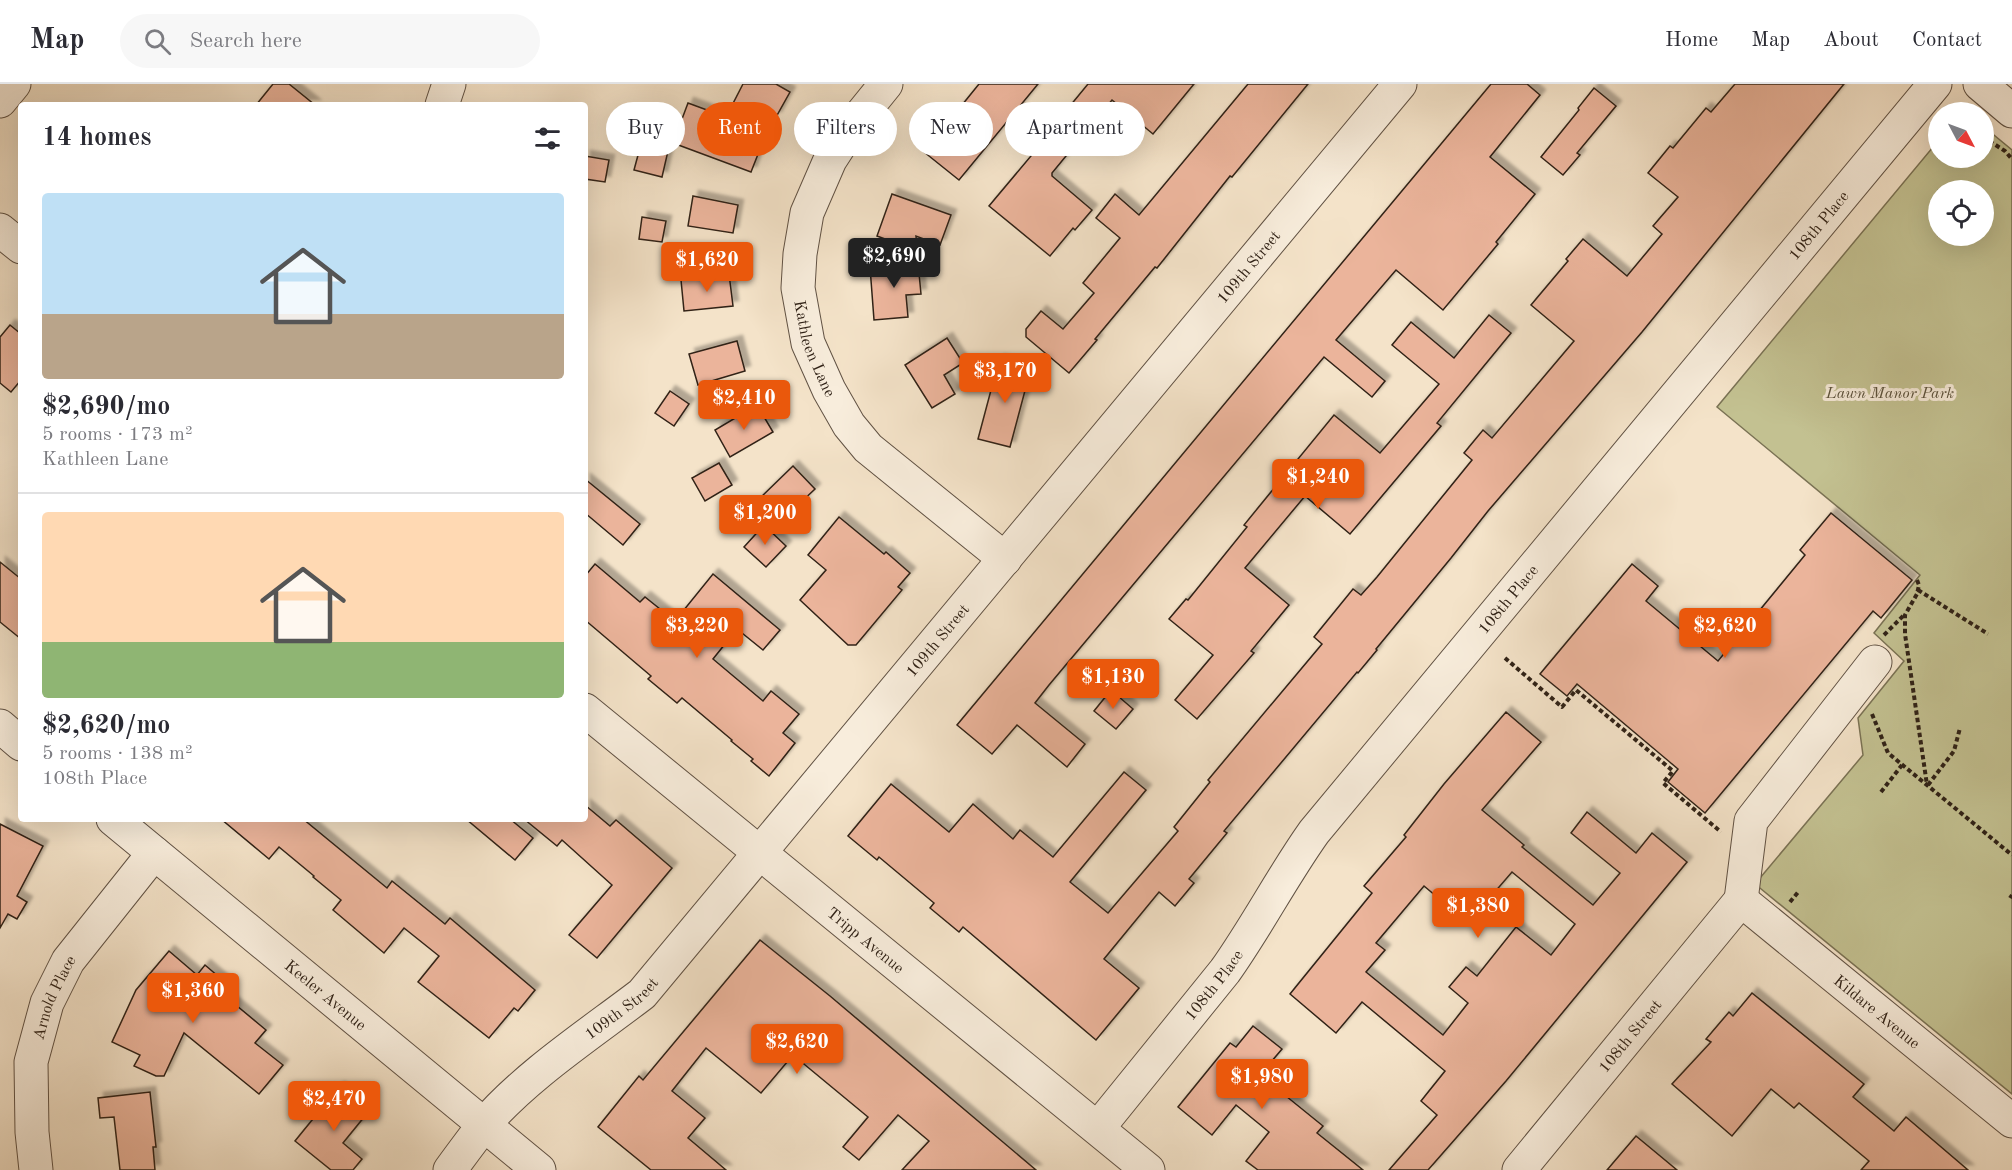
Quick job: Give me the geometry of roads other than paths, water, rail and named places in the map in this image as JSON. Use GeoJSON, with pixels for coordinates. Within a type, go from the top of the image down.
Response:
{"type":"FeatureCollection","features":[{"type":"Feature","properties":{"kind":"street"},"geometry":{"type":"LineString","coordinates":[[0,101],[14,84]]}},
{"type":"Feature","properties":{"kind":"street"},"geometry":{"type":"LineString","coordinates":[[443,102],[449,84]]}},
{"type":"Feature","properties":{"kind":"street","name":"Kathleen Lane"},"geometry":{"type":"LineString","coordinates":[[886,84],[852,126],[830,160],[807,213],[800,254],[798,288],[808,343],[829,390],[849,425],[868,448],[1005,559]]}},
{"type":"Feature","properties":{"kind":"street","name":"109th Street"},"geometry":{"type":"LineString","coordinates":[[450,1170],[484,1125],[546,1067],[642,994],[1400,84]]}},
{"type":"Feature","properties":{"kind":"street","name":"108th Place"},"geometry":{"type":"LineString","coordinates":[[1098,1128],[1245,944],[1314,832],[1935,84]]}},
{"type":"Feature","properties":{"kind":"street"},"geometry":{"type":"LineString","coordinates":[[1980,84],[2012,111]]}},
{"type":"Feature","properties":{"kind":"street"},"geometry":{"type":"LineString","coordinates":[[0,230],[18,245]]}},
{"type":"Feature","properties":{"kind":"street"},"geometry":{"type":"LineString","coordinates":[[1741,900],[1751,821],[1877,650]]}},
{"type":"Feature","properties":{"kind":"street","name":"Tripp Avenue"},"geometry":{"type":"LineString","coordinates":[[588,712],[1148,1170]]}},
{"type":"Feature","properties":{"kind":"street"},"geometry":{"type":"LineString","coordinates":[[0,726],[18,741]]}},
{"type":"Feature","properties":{"kind":"street","name":"Keeler Avenue"},"geometry":{"type":"LineString","coordinates":[[117,822],[539,1170]]}},
{"type":"Feature","properties":{"kind":"street","name":"Arnold Place"},"geometry":{"type":"LineString","coordinates":[[36,1170],[32,1132],[31,1062],[47,1003],[68,962],[154,853]]}},
{"type":"Feature","properties":{"kind":"street","name":"Kildare Avenue"},"geometry":{"type":"LineString","coordinates":[[1741,900],[2012,1121]]}},
{"type":"Feature","properties":{"kind":"street","name":"108th Street"},"geometry":{"type":"LineString","coordinates":[[1519,1170],[1741,900]]}},
{"type":"Feature","properties":{"kind":"park label","name":"Lawn Manor Park"},"geometry":{"type":"Point","coordinates":[1890,392]}}]}
